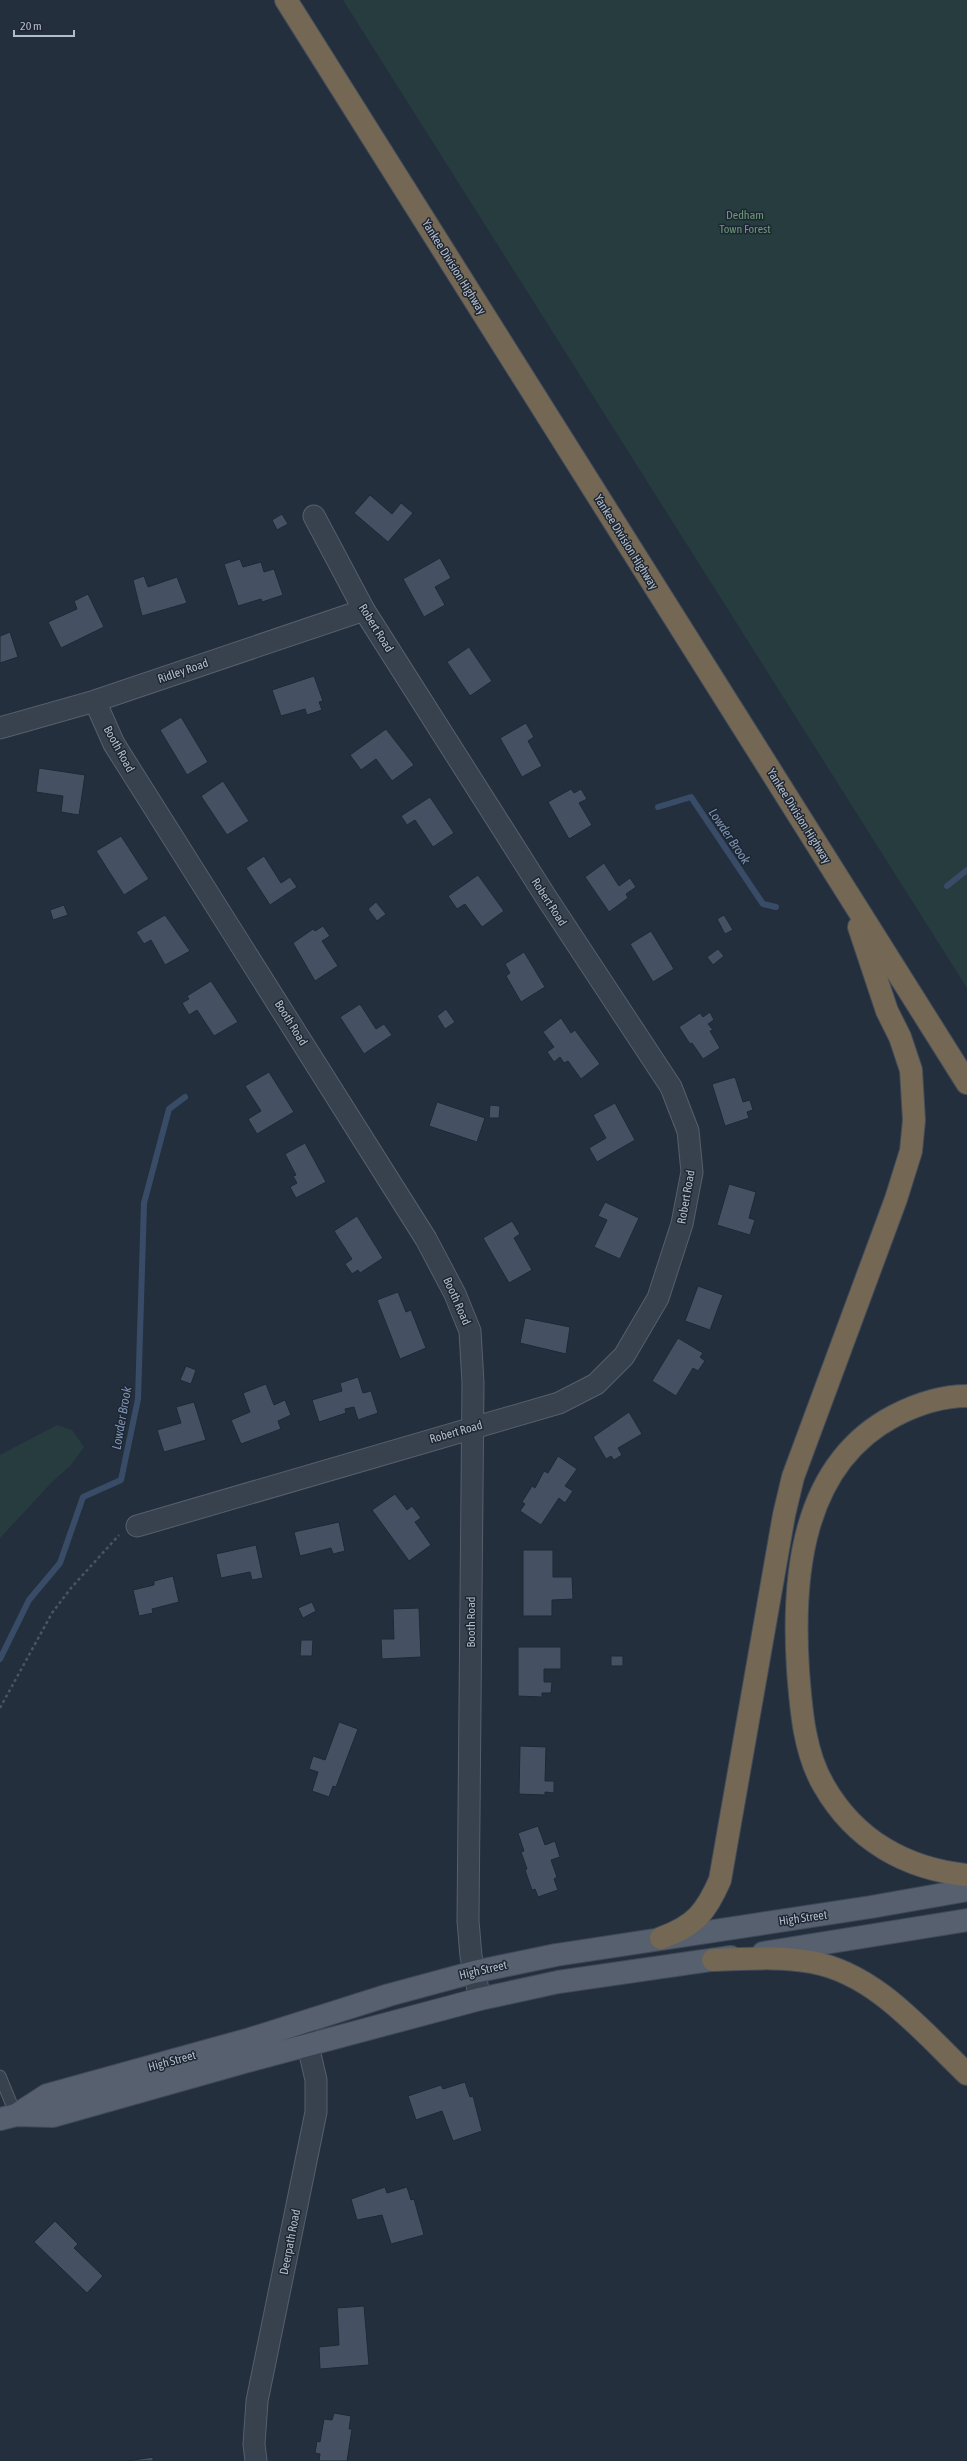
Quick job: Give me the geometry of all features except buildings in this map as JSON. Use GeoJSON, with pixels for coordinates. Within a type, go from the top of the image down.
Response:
{"type":"FeatureCollection","features":[{"type":"Feature","properties":{"kind":"highway","name":"Yankee Division Highway"},"geometry":{"type":"LineString","coordinates":[[286,0],[967,1083]]}},
{"type":"Feature","properties":{"kind":"highway"},"geometry":{"type":"LineString","coordinates":[[661,1938],[685,1928],[694,1921],[710,1903],[720,1880],[784,1515],[793,1477],[896,1199],[911,1151],[914,1120],[911,1070],[900,1037],[887,1011],[848,893]]}},
{"type":"Feature","properties":{"kind":"highway"},"geometry":{"type":"LineString","coordinates":[[967,1396],[927,1402],[885,1421],[862,1438],[838,1463],[822,1489],[806,1533],[797,1610],[797,1655],[803,1722],[808,1744],[823,1786],[855,1827],[884,1850],[916,1865],[967,1875]]}},
{"type":"Feature","properties":{"kind":"highway"},"geometry":{"type":"LineString","coordinates":[[713,1960],[777,1957],[811,1962],[845,1973],[878,1993],[896,2007],[967,2074]]}},
{"type":"Feature","properties":{"kind":"main road","name":"High Street"},"geometry":{"type":"LineString","coordinates":[[8,2117],[47,2095],[302,2024],[389,1995],[474,1972],[556,1955],[871,1907],[967,1890]]}},
{"type":"Feature","properties":{"kind":"main road","name":"High Street"},"geometry":{"type":"LineString","coordinates":[[8,2117],[53,2116],[248,2061],[309,2046],[386,2022],[558,1982],[713,1960],[967,1920]]}},
{"type":"Feature","properties":{"kind":"street","name":"Robert Road"},"geometry":{"type":"LineString","coordinates":[[137,1526],[559,1403],[596,1384],[624,1356],[658,1298],[682,1224],[692,1172],[688,1131],[671,1087],[546,898],[364,610],[314,516]]}},
{"type":"Feature","properties":{"kind":"street","name":"Ridley Road"},"geometry":{"type":"LineString","coordinates":[[0,728],[95,701],[364,610]]}},
{"type":"Feature","properties":{"kind":"street","name":"Booth Road"},"geometry":{"type":"LineString","coordinates":[[95,701],[114,744],[426,1239],[455,1294],[470,1331],[472,1428],[468,1921],[474,1972],[480,1999]]}},
{"type":"Feature","properties":{"kind":"street","name":"Deerpath Road"},"geometry":{"type":"LineString","coordinates":[[256,2461],[254,2444],[257,2402],[316,2112],[316,2080],[309,2046],[302,2024]]}},
{"type":"Feature","properties":{"kind":"lane"},"geometry":{"type":"LineString","coordinates":[[149,2067],[156,2088]]}},
{"type":"Feature","properties":{"kind":"lane"},"geometry":{"type":"LineString","coordinates":[[0,2076],[8,2117]]}},
{"type":"Feature","properties":{"kind":"path"},"geometry":{"type":"LineString","coordinates":[[0,1708],[52,1613],[71,1588],[120,1534],[137,1526]]}},
{"type":"Feature","properties":{"kind":"green space","name":"Dedham Town Forest"},"geometry":{"type":"Polygon","coordinates":[[[343,0],[967,0],[967,988],[343,0]]]}},
{"type":"Feature","properties":{"kind":"green space"},"geometry":{"type":"Polygon","coordinates":[[[57,1425],[72,1430],[84,1447],[71,1465],[52,1482],[0,1538],[0,1455],[57,1425]]]}},
{"type":"Feature","properties":{"kind":"waterway","name":"Lowder Brook"},"geometry":{"type":"LineString","coordinates":[[658,807],[691,797],[763,904],[776,907]]}},
{"type":"Feature","properties":{"kind":"waterway","name":"Lowder Brook"},"geometry":{"type":"LineString","coordinates":[[947,886],[967,870]]}},
{"type":"Feature","properties":{"kind":"waterway","name":"Lowder Brook"},"geometry":{"type":"LineString","coordinates":[[0,1659],[29,1600],[60,1563],[83,1497],[121,1480],[138,1399],[144,1203],[169,1109],[185,1097]]}}]}
